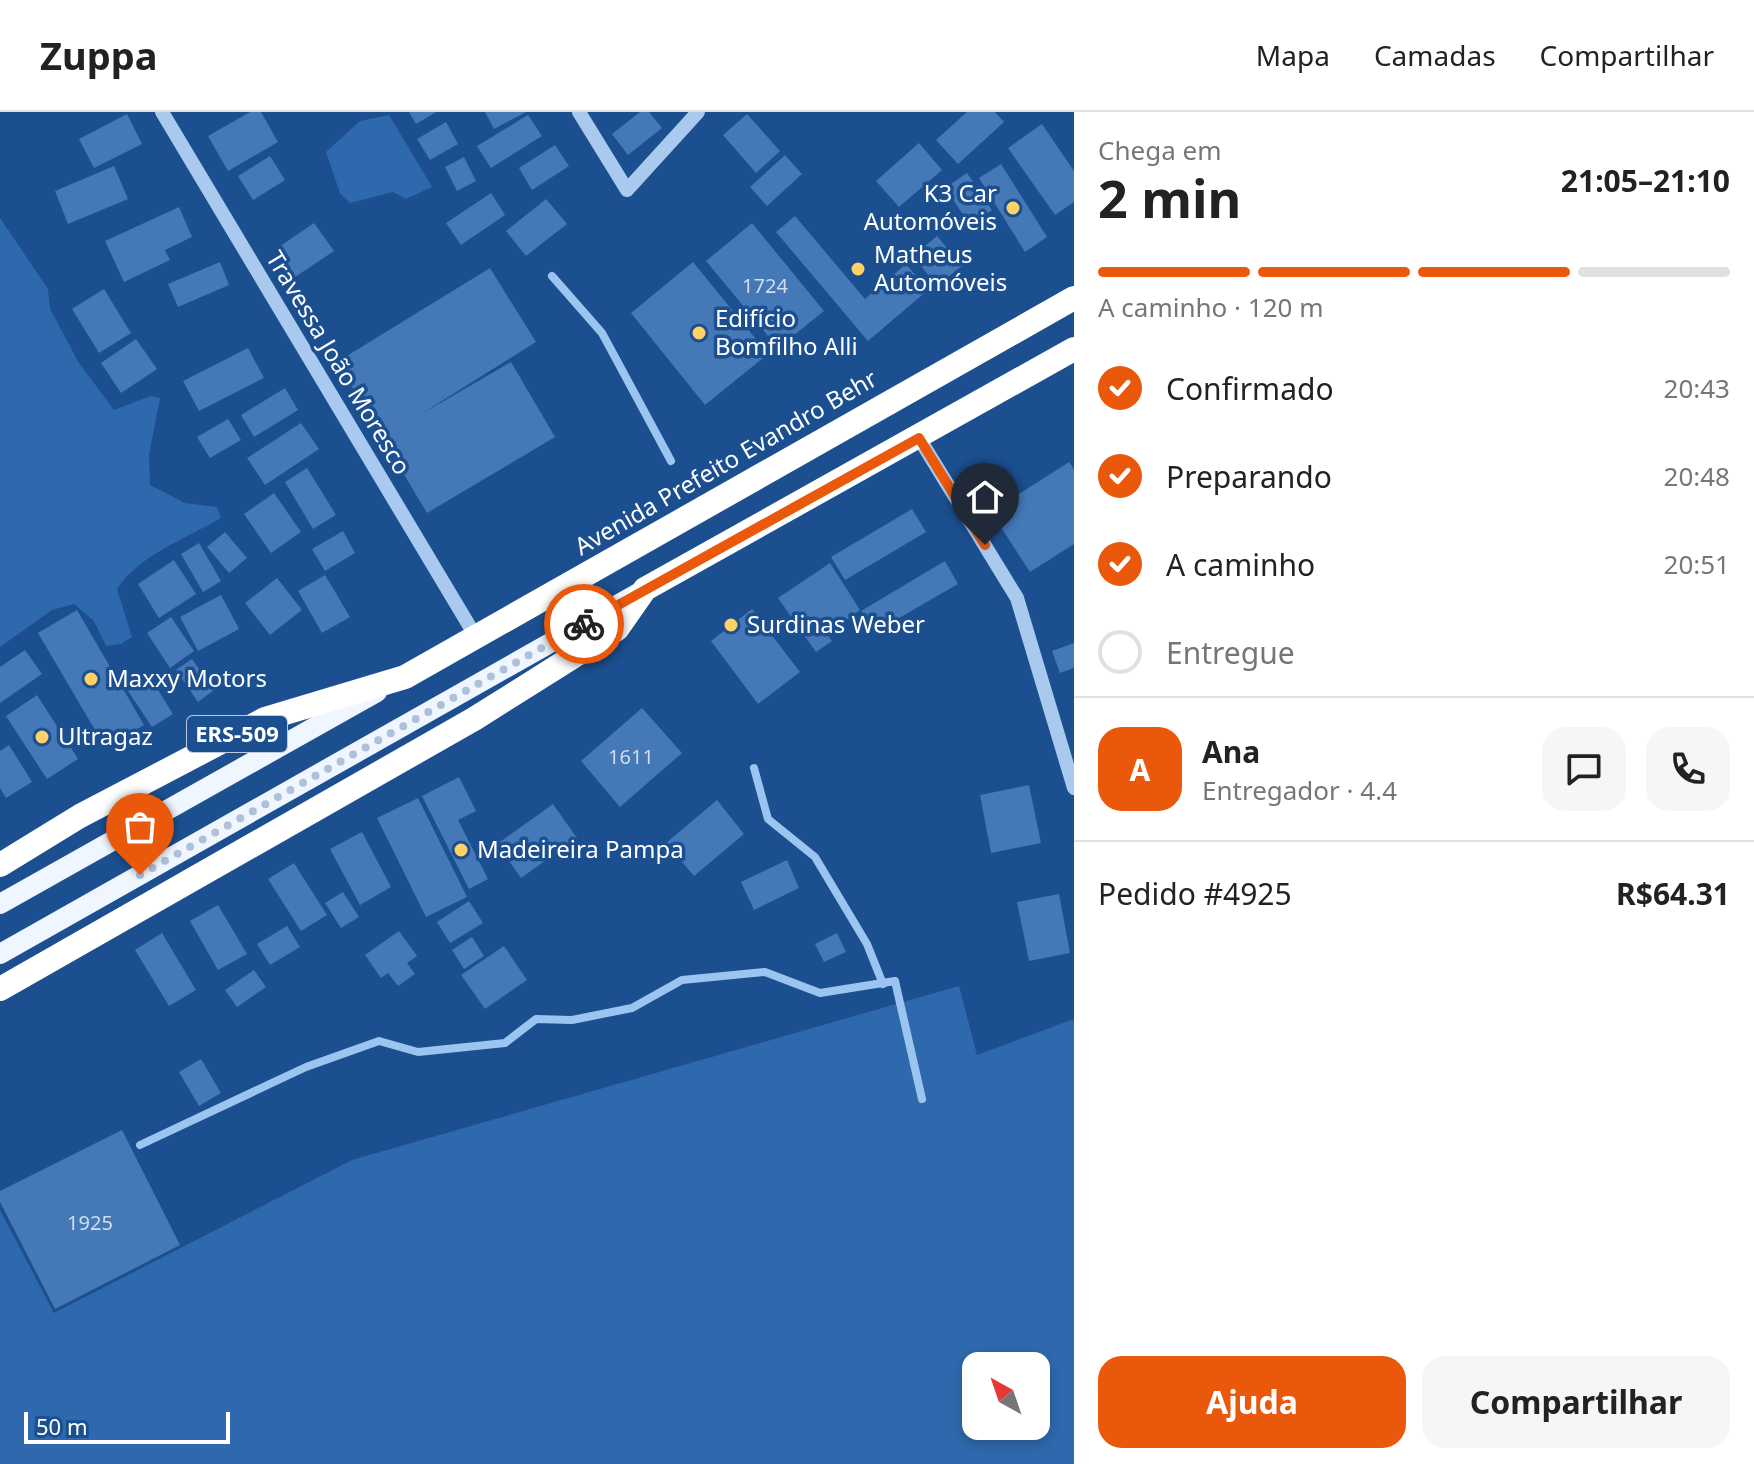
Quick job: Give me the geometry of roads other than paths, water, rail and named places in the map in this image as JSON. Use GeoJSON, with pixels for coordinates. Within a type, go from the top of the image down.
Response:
{"type":"FeatureCollection","features":[{"type":"Feature","properties":{"kind":"highway","name":"Avenida Prefeito Evandro Behr"},"geometry":{"type":"LineString","coordinates":[[0,865],[80,816],[265,719],[405,677],[1074,298]]}},
{"type":"Feature","properties":{"kind":"highway","name":"ERS-509"},"geometry":{"type":"LineString","coordinates":[[0,989],[487,711],[617,629],[645,589],[1074,349]]}},
{"type":"Feature","properties":{"kind":"main road","name":"ERS-509"},"geometry":{"type":"LineString","coordinates":[[0,954],[645,589]]}},
{"type":"Feature","properties":{"kind":"main road","name":"Avenida Prefeito Evandro Behr"},"geometry":{"type":"LineString","coordinates":[[0,904],[405,677]]}},
{"type":"Feature","properties":{"kind":"street","name":"Travessa João Moresco"},"geometry":{"type":"LineString","coordinates":[[162,112],[476,637]]}},
{"type":"Feature","properties":{"kind":"street"},"geometry":{"type":"LineString","coordinates":[[579,112],[627,190],[698,112]]}},
{"type":"Feature","properties":{"kind":"street"},"geometry":{"type":"LineString","coordinates":[[919,438],[1017,598],[1073,782]]}},
{"type":"Feature","properties":{"kind":"waterway"},"geometry":{"type":"LineString","coordinates":[[552,276],[602,333],[671,461]]}},
{"type":"Feature","properties":{"kind":"waterway"},"geometry":{"type":"LineString","coordinates":[[754,768],[768,819],[815,857],[867,944],[883,984]]}},
{"type":"Feature","properties":{"kind":"waterway"},"geometry":{"type":"LineString","coordinates":[[140,1145],[306,1067],[379,1041],[418,1052],[505,1043],[536,1019],[572,1020],[632,1008],[682,980],[765,972],[820,993],[895,981],[922,1099]]}},
{"type":"Feature","properties":{"kind":"place","name":"K3 Car Automóveis"},"geometry":{"type":"Point","coordinates":[1013,208]}},
{"type":"Feature","properties":{"kind":"place","name":"Matheus Automóveis"},"geometry":{"type":"Point","coordinates":[858,269]}},
{"type":"Feature","properties":{"kind":"place","name":"Edifício Bomfilho Alli"},"geometry":{"type":"Point","coordinates":[699,333]}},
{"type":"Feature","properties":{"kind":"place","name":"Surdinas Weber"},"geometry":{"type":"Point","coordinates":[731,625]}},
{"type":"Feature","properties":{"kind":"place","name":"Maxxy Motors"},"geometry":{"type":"Point","coordinates":[91,679]}},
{"type":"Feature","properties":{"kind":"place","name":"Ultragaz"},"geometry":{"type":"Point","coordinates":[42,737]}},
{"type":"Feature","properties":{"kind":"place","name":"Madeireira Pampa"},"geometry":{"type":"Point","coordinates":[461,850]}}]}
